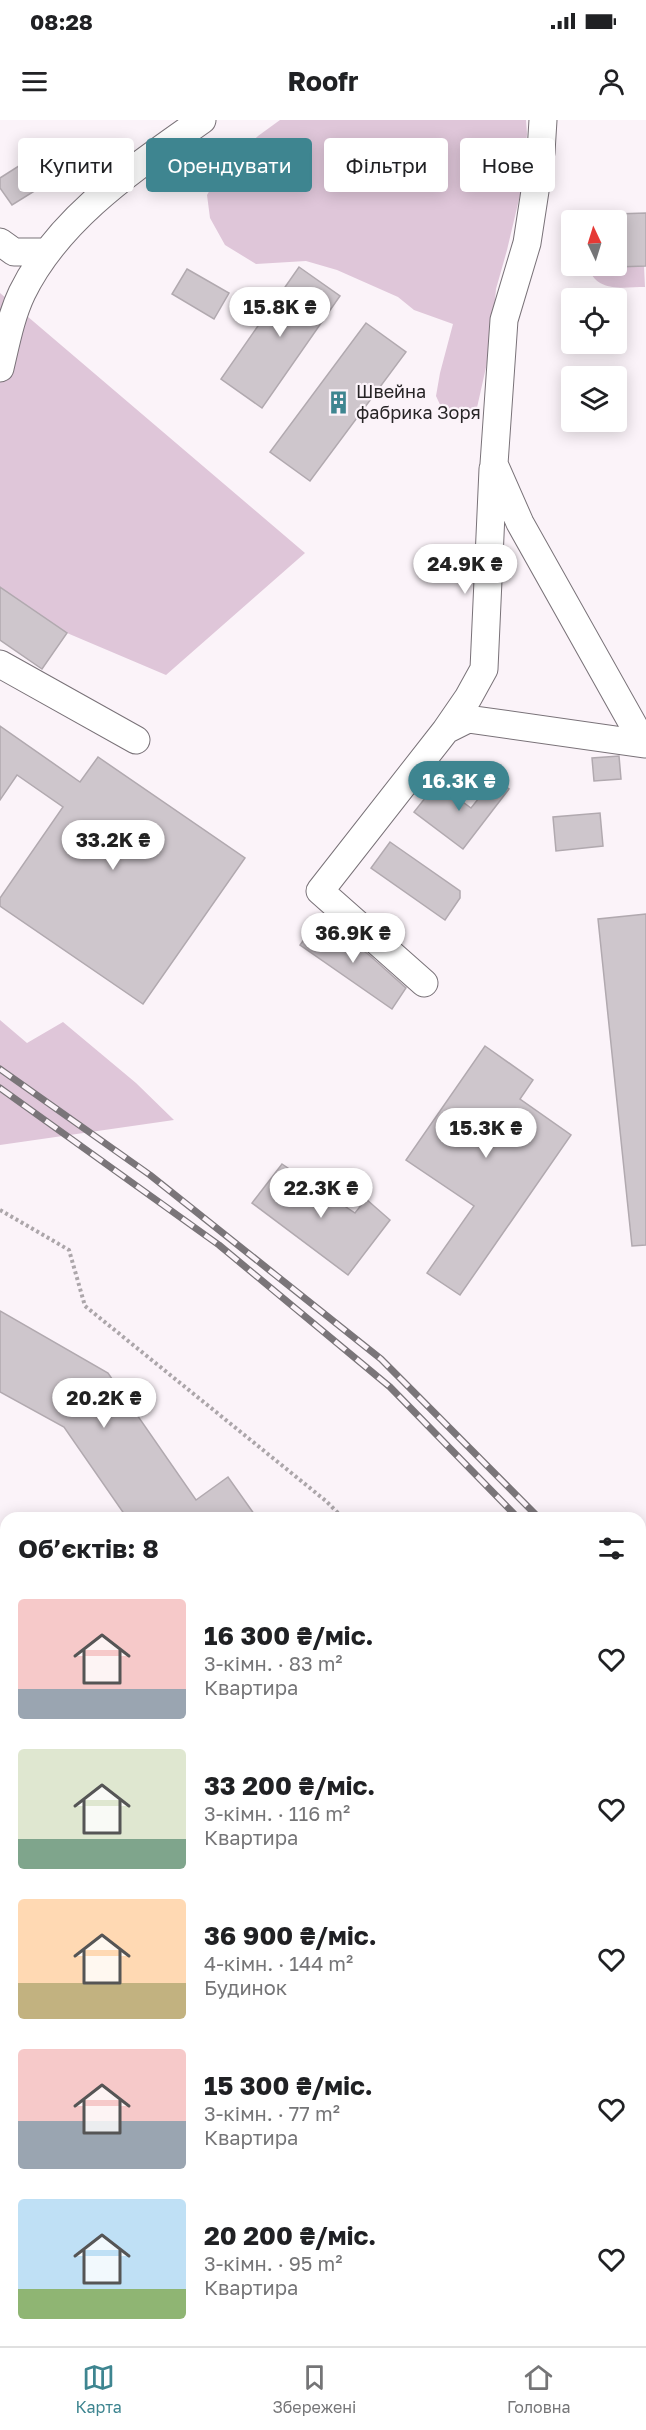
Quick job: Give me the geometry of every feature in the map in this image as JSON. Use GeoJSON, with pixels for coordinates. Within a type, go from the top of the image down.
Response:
{"type":"FeatureCollection","features":[{"type":"Feature","properties":{"kind":"street"},"geometry":{"type":"LineString","coordinates":[[0,368],[22,294],[46,252],[78,217],[116,184],[202,120]]}},
{"type":"Feature","properties":{"kind":"street"},"geometry":{"type":"LineString","coordinates":[[424,983],[320,891],[446,730],[484,669],[504,320],[527,243],[541,152],[543,120]]}},
{"type":"Feature","properties":{"kind":"street"},"geometry":{"type":"LineString","coordinates":[[0,242],[14,252],[46,252]]}},
{"type":"Feature","properties":{"kind":"street"},"geometry":{"type":"LineString","coordinates":[[446,730],[468,719],[644,744],[520,523],[494,464]]}},
{"type":"Feature","properties":{"kind":"street"},"geometry":{"type":"LineString","coordinates":[[0,664],[136,740]]}},
{"type":"Feature","properties":{"kind":"path"},"geometry":{"type":"LineString","coordinates":[[0,1210],[69,1250],[85,1306],[336,1512]]}},
{"type":"Feature","properties":{"kind":"shaded area"},"geometry":{"type":"Polygon","coordinates":[[[280,120],[526,120],[527,138],[460,138],[460,192],[520,192],[496,289],[491,345],[476,412],[460,417],[443,411],[436,396],[453,324],[414,310],[398,297],[337,270],[306,261],[256,264],[225,245],[210,218],[207,195],[209,192],[312,192],[312,138],[256,138],[280,120]]]}},
{"type":"Feature","properties":{"kind":"shaded area"},"geometry":{"type":"Polygon","coordinates":[[[644,266],[645,287],[612,287],[599,282],[592,276],[627,276],[627,267],[644,266]]]}},
{"type":"Feature","properties":{"kind":"shaded area"},"geometry":{"type":"Polygon","coordinates":[[[0,293],[305,553],[166,675],[67,633],[0,587],[0,293]]]}},
{"type":"Feature","properties":{"kind":"shaded area"},"geometry":{"type":"Polygon","coordinates":[[[0,1020],[27,1043],[63,1022],[136,1083],[174,1120],[0,1145],[0,1020]]]}},
{"type":"Feature","properties":{"kind":"building"},"geometry":{"type":"Polygon","coordinates":[[[18,166],[18,192],[33,192],[12,205],[0,188],[0,178],[18,166]]]}},
{"type":"Feature","properties":{"kind":"building"},"geometry":{"type":"Polygon","coordinates":[[[646,213],[646,266],[627,267],[627,214],[646,213]]]}},
{"type":"Feature","properties":{"kind":"building"},"geometry":{"type":"Polygon","coordinates":[[[299,267],[340,296],[262,408],[221,379],[299,267]]]}},
{"type":"Feature","properties":{"kind":"building"},"geometry":{"type":"Polygon","coordinates":[[[187,269],[229,293],[214,319],[172,294],[187,269]]]}},
{"type":"Feature","properties":{"kind":"building","name":"Швейна фабрика Зоря"},"geometry":{"type":"Polygon","coordinates":[[[366,323],[406,352],[310,481],[270,452],[366,323]]]}},
{"type":"Feature","properties":{"kind":"building"},"geometry":{"type":"Polygon","coordinates":[[[0,587],[67,633],[42,669],[0,640],[0,587]]]}},
{"type":"Feature","properties":{"kind":"building"},"geometry":{"type":"Polygon","coordinates":[[[0,726],[80,782],[98,757],[245,858],[143,1004],[0,906],[0,898],[63,807],[17,775],[0,800],[0,726]]]}},
{"type":"Feature","properties":{"kind":"building"},"geometry":{"type":"Polygon","coordinates":[[[619,756],[621,779],[594,781],[592,758],[619,756]]]}},
{"type":"Feature","properties":{"kind":"building"},"geometry":{"type":"Polygon","coordinates":[[[495,778],[509,789],[463,849],[414,812],[437,783],[471,808],[495,778]]]}},
{"type":"Feature","properties":{"kind":"building"},"geometry":{"type":"Polygon","coordinates":[[[600,813],[603,846],[556,851],[553,817],[600,813]]]}},
{"type":"Feature","properties":{"kind":"building"},"geometry":{"type":"Polygon","coordinates":[[[390,842],[460,891],[460,898],[445,920],[371,868],[390,842]]]}},
{"type":"Feature","properties":{"kind":"building"},"geometry":{"type":"Polygon","coordinates":[[[646,914],[646,1245],[632,1246],[598,919],[646,914]]]}},
{"type":"Feature","properties":{"kind":"building"},"geometry":{"type":"Polygon","coordinates":[[[318,920],[368,954],[406,988],[392,1009],[300,945],[318,920]]]}},
{"type":"Feature","properties":{"kind":"building"},"geometry":{"type":"Polygon","coordinates":[[[485,1046],[533,1080],[520,1099],[571,1135],[460,1295],[427,1273],[474,1206],[406,1160],[485,1046]]]}},
{"type":"Feature","properties":{"kind":"building"},"geometry":{"type":"Polygon","coordinates":[[[282,1164],[355,1213],[366,1199],[390,1220],[348,1275],[252,1203],[282,1164]]]}},
{"type":"Feature","properties":{"kind":"building"},"geometry":{"type":"Polygon","coordinates":[[[0,1311],[108,1373],[196,1500],[228,1477],[253,1512],[123,1512],[64,1427],[0,1392],[0,1311]]]}},
{"type":"Feature","properties":{"kind":"railway"},"geometry":{"type":"LineString","coordinates":[[0,1069],[150,1175],[381,1359],[533,1512]]}},
{"type":"Feature","properties":{"kind":"railway"},"geometry":{"type":"LineString","coordinates":[[0,1088],[219,1245],[390,1387],[512,1512]]}},
{"type":"Feature","properties":{"kind":"place","name":"Швейна фабрика Зоря"},"geometry":{"type":"Point","coordinates":[338,402]}}]}
